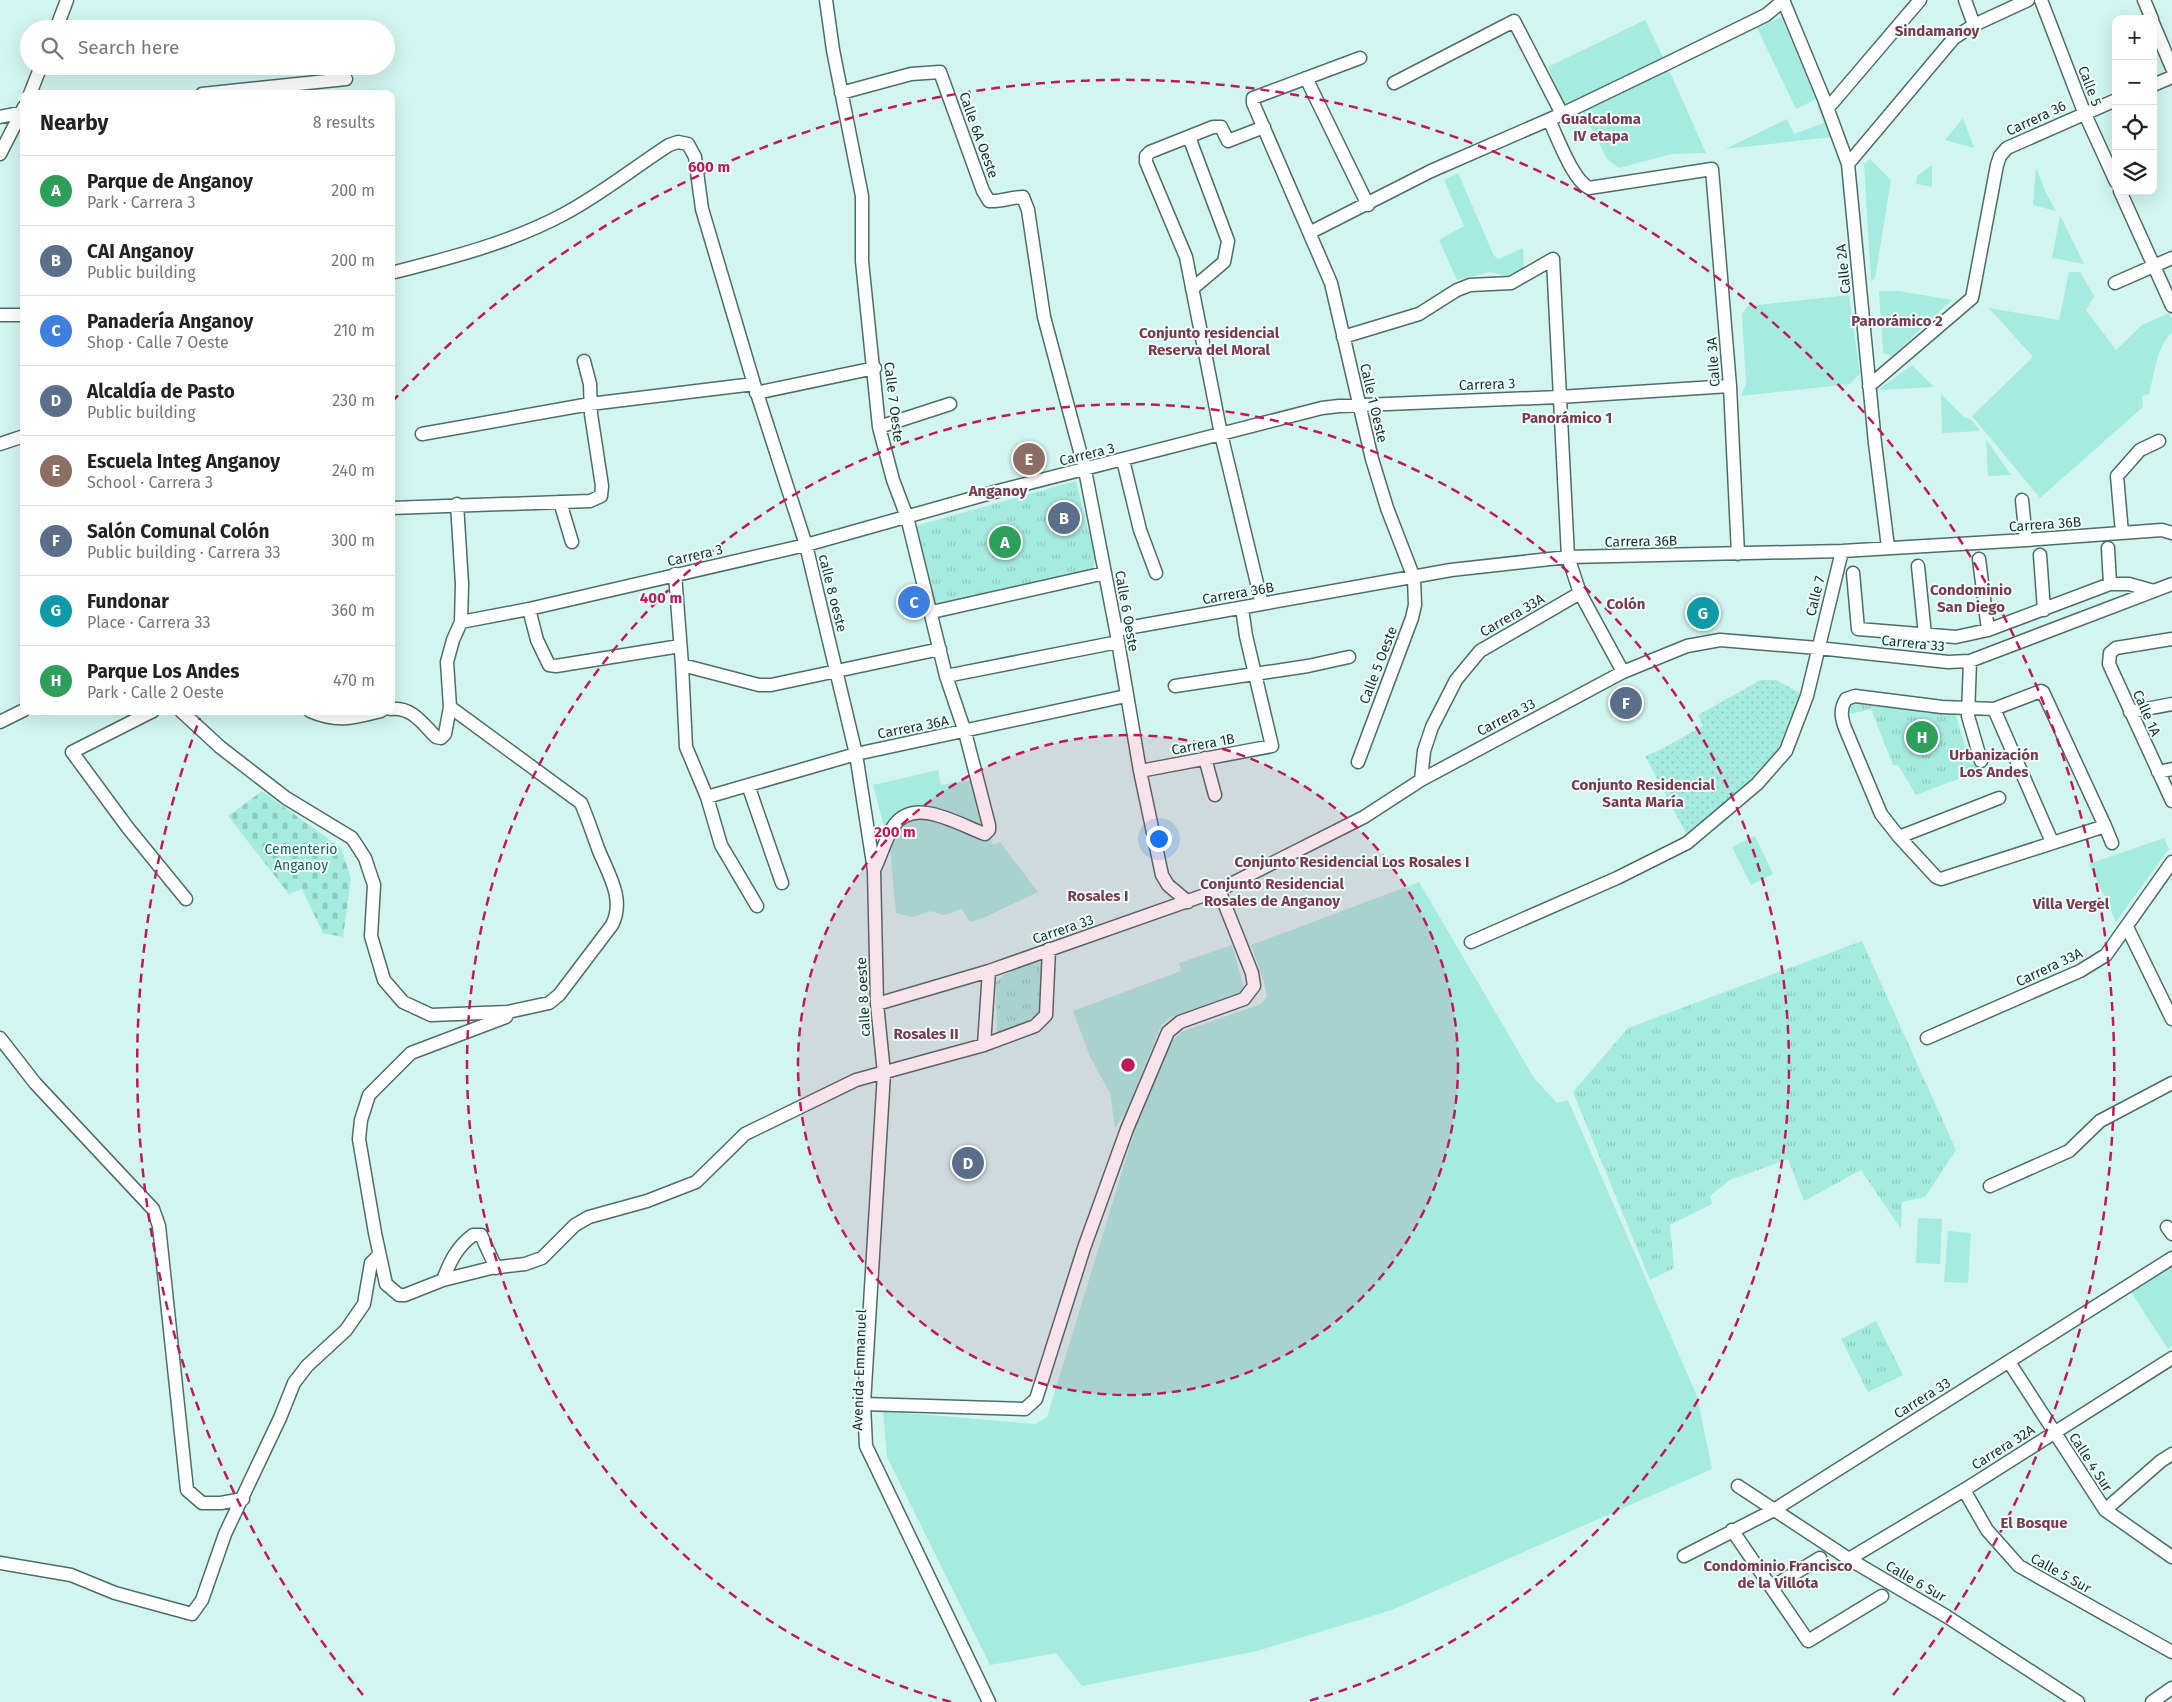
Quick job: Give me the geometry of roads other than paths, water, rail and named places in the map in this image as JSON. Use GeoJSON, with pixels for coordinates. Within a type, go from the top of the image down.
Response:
{"type":"FeatureCollection","features":[{"type":"Feature","properties":{"kind":"street"},"geometry":{"type":"LineString","coordinates":[[59,20],[67,0]]}},
{"type":"Feature","properties":{"kind":"street","name":"Calle 7 Oeste"},"geometry":{"type":"LineString","coordinates":[[826,0],[862,196],[862,261],[875,368],[879,427],[893,480],[908,517],[946,676],[965,732],[989,825],[988,832],[984,834],[934,814],[915,812],[894,826],[874,870]]}},
{"type":"Feature","properties":{"kind":"street"},"geometry":{"type":"LineString","coordinates":[[1828,108],[1920,0]]}},
{"type":"Feature","properties":{"kind":"street"},"geometry":{"type":"LineString","coordinates":[[1964,0],[1974,25]]}},
{"type":"Feature","properties":{"kind":"street"},"geometry":{"type":"LineString","coordinates":[[1848,164],[1954,38],[1974,25],[2028,0]]}},
{"type":"Feature","properties":{"kind":"street","name":"Calle 5"},"geometry":{"type":"LineString","coordinates":[[2041,0],[2084,112],[2112,173]]}},
{"type":"Feature","properties":{"kind":"street"},"geometry":{"type":"LineString","coordinates":[[2144,0],[2150,15]]}},
{"type":"Feature","properties":{"kind":"street"},"geometry":{"type":"LineString","coordinates":[[1311,232],[1431,172],[1562,114],[1766,15],[1784,1]]}},
{"type":"Feature","properties":{"kind":"street","name":"Calle 2A"},"geometry":{"type":"LineString","coordinates":[[1784,1],[1828,108],[1848,164],[1888,547]]}},
{"type":"Feature","properties":{"kind":"street"},"geometry":{"type":"LineString","coordinates":[[1394,84],[1514,21],[1562,114]]}},
{"type":"Feature","properties":{"kind":"street"},"geometry":{"type":"LineString","coordinates":[[2157,32],[2172,68]]}},
{"type":"Feature","properties":{"kind":"street"},"geometry":{"type":"LineString","coordinates":[[1360,58],[1306,78],[1368,205]]}},
{"type":"Feature","properties":{"kind":"street","name":"Calle 6A Oeste"},"geometry":{"type":"LineString","coordinates":[[842,93],[911,74],[940,72],[983,191],[989,201],[998,202],[1012,197],[1023,197],[1028,210],[1044,317]]}},
{"type":"Feature","properties":{"kind":"street"},"geometry":{"type":"LineString","coordinates":[[32,90],[37,75]]}},
{"type":"Feature","properties":{"kind":"street"},"geometry":{"type":"LineString","coordinates":[[2157,83],[2172,77]]}},
{"type":"Feature","properties":{"kind":"street","name":"Calle 1 Oeste"},"geometry":{"type":"LineString","coordinates":[[1306,78],[1253,98],[1331,283],[1358,405],[1386,508],[1414,578]]}},
{"type":"Feature","properties":{"kind":"street"},"geometry":{"type":"LineString","coordinates":[[240,90],[346,79]]}},
{"type":"Feature","properties":{"kind":"street","name":"Carrera 36"},"geometry":{"type":"LineString","coordinates":[[1870,386],[1972,298],[2000,156],[2007,148],[2084,112],[2112,102]]}},
{"type":"Feature","properties":{"kind":"street"},"geometry":{"type":"LineString","coordinates":[[0,117],[20,112]]}},
{"type":"Feature","properties":{"kind":"street"},"geometry":{"type":"LineString","coordinates":[[0,154],[20,117]]}},
{"type":"Feature","properties":{"kind":"street","name":"Calle 3A"},"geometry":{"type":"LineString","coordinates":[[1549,120],[1582,185],[1589,188],[1712,169],[1730,386],[1738,554]]}},
{"type":"Feature","properties":{"kind":"street"},"geometry":{"type":"LineString","coordinates":[[1262,604],[1221,434],[1186,257],[1146,162],[1146,156],[1150,152],[1217,126],[1221,128],[1228,141],[1264,127]]}},
{"type":"Feature","properties":{"kind":"street"},"geometry":{"type":"LineString","coordinates":[[1189,137],[1228,240],[1224,262],[1192,288]]}},
{"type":"Feature","properties":{"kind":"street","name":"calle 8 oeste"},"geometry":{"type":"LineString","coordinates":[[395,273],[446,260],[510,239],[538,227],[565,214],[669,145],[678,142],[688,144],[695,157],[702,209],[755,388],[806,545],[856,754],[874,870],[877,1004],[886,1072]]}},
{"type":"Feature","properties":{"kind":"street"},"geometry":{"type":"LineString","coordinates":[[2122,195],[2172,306]]}},
{"type":"Feature","properties":{"kind":"street"},"geometry":{"type":"LineString","coordinates":[[2116,283],[2172,258]]}},
{"type":"Feature","properties":{"kind":"street"},"geometry":{"type":"LineString","coordinates":[[1343,337],[1419,314],[1457,290],[1470,285],[1511,283],[1552,259],[1568,557],[1580,593],[1623,672]]}},
{"type":"Feature","properties":{"kind":"street"},"geometry":{"type":"LineString","coordinates":[[0,315],[20,315]]}},
{"type":"Feature","properties":{"kind":"street","name":"Calle 6 Oeste"},"geometry":{"type":"LineString","coordinates":[[1044,317],[1085,470],[1117,636],[1140,771],[1162,875],[1168,885],[1188,902]]}},
{"type":"Feature","properties":{"kind":"street"},"geometry":{"type":"LineString","coordinates":[[395,508],[457,504],[590,501],[601,496],[602,486],[590,404],[590,384],[584,361]]}},
{"type":"Feature","properties":{"kind":"street"},"geometry":{"type":"LineString","coordinates":[[422,434],[590,404],[755,388],[875,368]]}},
{"type":"Feature","properties":{"kind":"street","name":"Carrera 3"},"geometry":{"type":"LineString","coordinates":[[461,622],[529,609],[806,545],[998,491],[1322,408],[1559,397],[1730,386]]}},
{"type":"Feature","properties":{"kind":"street"},"geometry":{"type":"LineString","coordinates":[[879,427],[950,404]]}},
{"type":"Feature","properties":{"kind":"street"},"geometry":{"type":"LineString","coordinates":[[0,444],[20,437]]}},
{"type":"Feature","properties":{"kind":"street"},"geometry":{"type":"LineString","coordinates":[[2122,533],[2117,476],[2140,450],[2159,440]]}},
{"type":"Feature","properties":{"kind":"street"},"geometry":{"type":"LineString","coordinates":[[1123,460],[1140,530],[1156,573]]}},
{"type":"Feature","properties":{"kind":"street"},"geometry":{"type":"LineString","coordinates":[[2022,500],[2026,540]]}},
{"type":"Feature","properties":{"kind":"street"},"geometry":{"type":"LineString","coordinates":[[560,502],[572,542]]}},
{"type":"Feature","properties":{"kind":"street"},"geometry":{"type":"LineString","coordinates":[[395,709],[402,708],[413,714],[436,737],[441,738],[445,734],[450,707],[447,662],[453,640],[461,622],[457,504]]}},
{"type":"Feature","properties":{"kind":"street","name":"Carrera 36B"},"geometry":{"type":"LineString","coordinates":[[946,676],[1242,608],[1451,570],[1568,557],[1842,551],[2162,530],[2172,533]]}},
{"type":"Feature","properties":{"kind":"street"},"geometry":{"type":"LineString","coordinates":[[2108,548],[2110,584]]}},
{"type":"Feature","properties":{"kind":"street","name":"Calle 7"},"geometry":{"type":"LineString","coordinates":[[1471,942],[1616,878],[1687,843],[1757,784],[1786,751],[1807,696],[1842,551]]}},
{"type":"Feature","properties":{"kind":"street"},"geometry":{"type":"LineString","coordinates":[[2040,555],[2044,610]]}},
{"type":"Feature","properties":{"kind":"street"},"geometry":{"type":"LineString","coordinates":[[1979,559],[1988,630]]}},
{"type":"Feature","properties":{"kind":"street"},"geometry":{"type":"LineString","coordinates":[[1918,566],[1925,635]]}},
{"type":"Feature","properties":{"kind":"street"},"geometry":{"type":"LineString","coordinates":[[932,612],[1105,573]]}},
{"type":"Feature","properties":{"kind":"street"},"geometry":{"type":"LineString","coordinates":[[1853,573],[1858,629],[1956,637],[1988,630],[2110,584],[2129,584],[2154,591]]}},
{"type":"Feature","properties":{"kind":"street"},"geometry":{"type":"LineString","coordinates":[[675,574],[686,747],[707,797],[721,844],[757,906]]}},
{"type":"Feature","properties":{"kind":"street","name":"Calle 5 Oeste"},"geometry":{"type":"LineString","coordinates":[[1358,762],[1412,618],[1415,605],[1414,578]]}},
{"type":"Feature","properties":{"kind":"street","name":"Carrera 33"},"geometry":{"type":"LineString","coordinates":[[877,1004],[989,971],[1220,890],[1364,817],[1421,780],[1623,672],[1687,646],[1720,640],[1948,662],[1970,661],[2172,584]]}},
{"type":"Feature","properties":{"kind":"street","name":"Carrera 33A"},"geometry":{"type":"LineString","coordinates":[[1421,780],[1424,751],[1432,727],[1456,680],[1480,651],[1580,593]]}},
{"type":"Feature","properties":{"kind":"street"},"geometry":{"type":"LineString","coordinates":[[1242,608],[1254,673]]}},
{"type":"Feature","properties":{"kind":"street"},"geometry":{"type":"LineString","coordinates":[[529,609],[537,640],[549,665],[556,666],[680,646]]}},
{"type":"Feature","properties":{"kind":"street","name":"Calle 1A"},"geometry":{"type":"LineString","coordinates":[[2172,639],[2116,648],[2110,654],[2109,664],[2172,801]]}},
{"type":"Feature","properties":{"kind":"street"},"geometry":{"type":"LineString","coordinates":[[682,665],[759,685],[772,685],[940,649]]}},
{"type":"Feature","properties":{"kind":"street"},"geometry":{"type":"LineString","coordinates":[[1175,686],[1308,666],[1349,657]]}},
{"type":"Feature","properties":{"kind":"street"},"geometry":{"type":"LineString","coordinates":[[1970,661],[1967,708],[1981,761]]}},
{"type":"Feature","properties":{"kind":"street","name":"Carrera 1B"},"geometry":{"type":"LineString","coordinates":[[1140,771],[1272,746],[1254,673]]}},
{"type":"Feature","properties":{"kind":"street"},"geometry":{"type":"LineString","coordinates":[[2105,826],[1941,879],[1936,877],[1899,837],[1881,814],[1841,718],[1841,707],[1846,699],[1855,696],[1967,708],[1994,709],[2038,690],[2043,692],[2105,826],[2112,843]]}},
{"type":"Feature","properties":{"kind":"street","name":"Carrera 36A"},"geometry":{"type":"LineString","coordinates":[[707,797],[856,754],[1126,696]]}},
{"type":"Feature","properties":{"kind":"street"},"geometry":{"type":"LineString","coordinates":[[2130,712],[2172,704]]}},
{"type":"Feature","properties":{"kind":"street"},"geometry":{"type":"LineString","coordinates":[[185,715],[220,747],[286,798],[352,838],[365,858],[374,885],[371,936],[384,980],[402,1002],[431,1016],[508,1012],[549,1003],[559,995],[615,919],[615,886],[581,803],[450,707]]}},
{"type":"Feature","properties":{"kind":"street"},"geometry":{"type":"LineString","coordinates":[[1994,709],[2052,842]]}},
{"type":"Feature","properties":{"kind":"street"},"geometry":{"type":"LineString","coordinates":[[0,722],[20,712]]}},
{"type":"Feature","properties":{"kind":"street"},"geometry":{"type":"LineString","coordinates":[[145,715],[72,752],[128,828],[186,899]]}},
{"type":"Feature","properties":{"kind":"street"},"geometry":{"type":"LineString","coordinates":[[323,715],[336,719],[348,719],[364,715]]}},
{"type":"Feature","properties":{"kind":"street"},"geometry":{"type":"LineString","coordinates":[[1206,758],[1215,795]]}},
{"type":"Feature","properties":{"kind":"street"},"geometry":{"type":"LineString","coordinates":[[2158,772],[2172,769]]}},
{"type":"Feature","properties":{"kind":"street"},"geometry":{"type":"LineString","coordinates":[[748,785],[782,883]]}},
{"type":"Feature","properties":{"kind":"street"},"geometry":{"type":"LineString","coordinates":[[1899,837],[1998,798]]}},
{"type":"Feature","properties":{"kind":"street","name":"Carrera 33A"},"geometry":{"type":"LineString","coordinates":[[1927,1038],[2080,971],[2106,955],[2172,862]]}},
{"type":"Feature","properties":{"kind":"street"},"geometry":{"type":"LineString","coordinates":[[867,1404],[1025,1409],[1036,1399],[1084,1248],[1127,1129],[1168,1032],[1180,1022],[1244,999],[1254,986],[1252,973],[1220,890]]}},
{"type":"Feature","properties":{"kind":"street"},"geometry":{"type":"LineString","coordinates":[[2127,926],[2172,1019]]}},
{"type":"Feature","properties":{"kind":"street"},"geometry":{"type":"LineString","coordinates":[[508,1012],[506,1017],[411,1053],[369,1096],[361,1120],[359,1138],[386,1284],[399,1295],[405,1295],[443,1280],[496,1268],[525,1264],[542,1258],[575,1225],[590,1217],[647,1201],[696,1182],[745,1134],[856,1080],[984,1045],[1035,1026],[1046,1014],[1049,949]]}},
{"type":"Feature","properties":{"kind":"street"},"geometry":{"type":"LineString","coordinates":[[984,1045],[989,971]]}},
{"type":"Feature","properties":{"kind":"street"},"geometry":{"type":"LineString","coordinates":[[0,1038],[35,1083],[153,1209],[158,1226],[186,1490],[202,1503],[221,1503],[243,1499]]}},
{"type":"Feature","properties":{"kind":"street","name":"Avenida Emmanuel"},"geometry":{"type":"LineString","coordinates":[[886,1072],[866,1446],[989,1702]]}},
{"type":"Feature","properties":{"kind":"street"},"geometry":{"type":"LineString","coordinates":[[1990,1186],[2069,1151],[2100,1121],[2172,1083]]}},
{"type":"Feature","properties":{"kind":"street"},"geometry":{"type":"LineString","coordinates":[[443,1280],[451,1260],[461,1244],[473,1235],[481,1235],[496,1268]]}},
{"type":"Feature","properties":{"kind":"street"},"geometry":{"type":"LineString","coordinates":[[0,1563],[71,1575],[115,1593],[192,1614],[202,1600],[225,1534],[243,1499],[294,1383],[306,1366],[346,1330],[364,1304],[371,1263],[379,1254]]}},
{"type":"Feature","properties":{"kind":"street","name":"Carrera 33"},"geometry":{"type":"LineString","coordinates":[[1684,1556],[1774,1510],[2172,1258]]}},
{"type":"Feature","properties":{"kind":"street","name":"Carrera 32A"},"geometry":{"type":"LineString","coordinates":[[1849,1559],[1964,1490],[2172,1358]]}},
{"type":"Feature","properties":{"kind":"street","name":"Calle 4 Sur"},"geometry":{"type":"LineString","coordinates":[[2009,1362],[2105,1510],[2172,1557]]}},
{"type":"Feature","properties":{"kind":"street","name":"Avenida Emmanuel"},"geometry":{"type":"LineString","coordinates":[[867,1404],[872,1444],[994,1702]]}},
{"type":"Feature","properties":{"kind":"street"},"geometry":{"type":"LineString","coordinates":[[2105,1510],[2161,1461],[2172,1454]]}},
{"type":"Feature","properties":{"kind":"street","name":"Calle 6 Sur"},"geometry":{"type":"LineString","coordinates":[[1738,1486],[1849,1559],[1946,1616],[2078,1702]]}},
{"type":"Feature","properties":{"kind":"street","name":"Calle 5 Sur"},"geometry":{"type":"LineString","coordinates":[[1964,1490],[1987,1530],[2018,1566],[2172,1652]]}},
{"type":"Feature","properties":{"kind":"street"},"geometry":{"type":"LineString","coordinates":[[1732,1530],[1808,1641],[1882,1596]]}},
{"type":"Feature","properties":{"kind":"street"},"geometry":{"type":"LineString","coordinates":[[1772,1587],[1820,1558]]}},
{"type":"Feature","properties":{"kind":"street"},"geometry":{"type":"LineString","coordinates":[[2152,1702],[2172,1688]]}},
{"type":"Feature","properties":{"kind":"place","name":"Escuela Integ Anganoy"},"geometry":{"type":"Point","coordinates":[1029,459]}},
{"type":"Feature","properties":{"kind":"place","name":"CAI Anganoy"},"geometry":{"type":"Point","coordinates":[1064,518]}},
{"type":"Feature","properties":{"kind":"place","name":"Parque de Anganoy"},"geometry":{"type":"Point","coordinates":[1005,542]}},
{"type":"Feature","properties":{"kind":"place","name":"Panadería Anganoy"},"geometry":{"type":"Point","coordinates":[914,602]}},
{"type":"Feature","properties":{"kind":"place","name":"Fundonar"},"geometry":{"type":"Point","coordinates":[1703,613]}},
{"type":"Feature","properties":{"kind":"place","name":"Salón Comunal Colón"},"geometry":{"type":"Point","coordinates":[1626,703]}},
{"type":"Feature","properties":{"kind":"place","name":"Parque Los Andes"},"geometry":{"type":"Point","coordinates":[1922,737]}},
{"type":"Feature","properties":{"kind":"place","name":"Alcaldía de Pasto"},"geometry":{"type":"Point","coordinates":[968,1163]}},
{"type":"Feature","properties":{"kind":"district","name":"Sindamanoy"},"geometry":{"type":"Point","coordinates":[1937,31]}},
{"type":"Feature","properties":{"kind":"district","name":"Gualcaloma IV etapa"},"geometry":{"type":"Point","coordinates":[1601,128]}},
{"type":"Feature","properties":{"kind":"district","name":"Panorámico 2"},"geometry":{"type":"Point","coordinates":[1897,321]}},
{"type":"Feature","properties":{"kind":"district","name":"Conjunto residencial Reserva del Moral"},"geometry":{"type":"Point","coordinates":[1209,342]}},
{"type":"Feature","properties":{"kind":"district","name":"Panorámico 1"},"geometry":{"type":"Point","coordinates":[1567,418]}},
{"type":"Feature","properties":{"kind":"district","name":"Anganoy"},"geometry":{"type":"Point","coordinates":[998,491]}},
{"type":"Feature","properties":{"kind":"district","name":"Condominio San Diego"},"geometry":{"type":"Point","coordinates":[1971,598]}},
{"type":"Feature","properties":{"kind":"district","name":"Colón"},"geometry":{"type":"Point","coordinates":[1626,604]}},
{"type":"Feature","properties":{"kind":"district","name":"Urbanización Los Andes"},"geometry":{"type":"Point","coordinates":[1994,764]}},
{"type":"Feature","properties":{"kind":"district","name":"Conjunto Residencial Santa María"},"geometry":{"type":"Point","coordinates":[1643,794]}},
{"type":"Feature","properties":{"kind":"district","name":"Conjunto Residencial Los Rosales I"},"geometry":{"type":"Point","coordinates":[1352,862]}},
{"type":"Feature","properties":{"kind":"district","name":"Conjunto Residencial Rosales de Anganoy"},"geometry":{"type":"Point","coordinates":[1272,892]}},
{"type":"Feature","properties":{"kind":"district","name":"Rosales I"},"geometry":{"type":"Point","coordinates":[1098,896]}},
{"type":"Feature","properties":{"kind":"district","name":"Villa Vergel"},"geometry":{"type":"Point","coordinates":[2071,904]}},
{"type":"Feature","properties":{"kind":"district","name":"Rosales II"},"geometry":{"type":"Point","coordinates":[926,1034]}},
{"type":"Feature","properties":{"kind":"district","name":"El Bosque"},"geometry":{"type":"Point","coordinates":[2034,1523]}},
{"type":"Feature","properties":{"kind":"district","name":"Condominio Francisco de la Villota"},"geometry":{"type":"Point","coordinates":[1778,1574]}},
{"type":"Feature","properties":{"kind":"park label","name":"Cementerio Anganoy"},"geometry":{"type":"Point","coordinates":[301,858]}}]}
